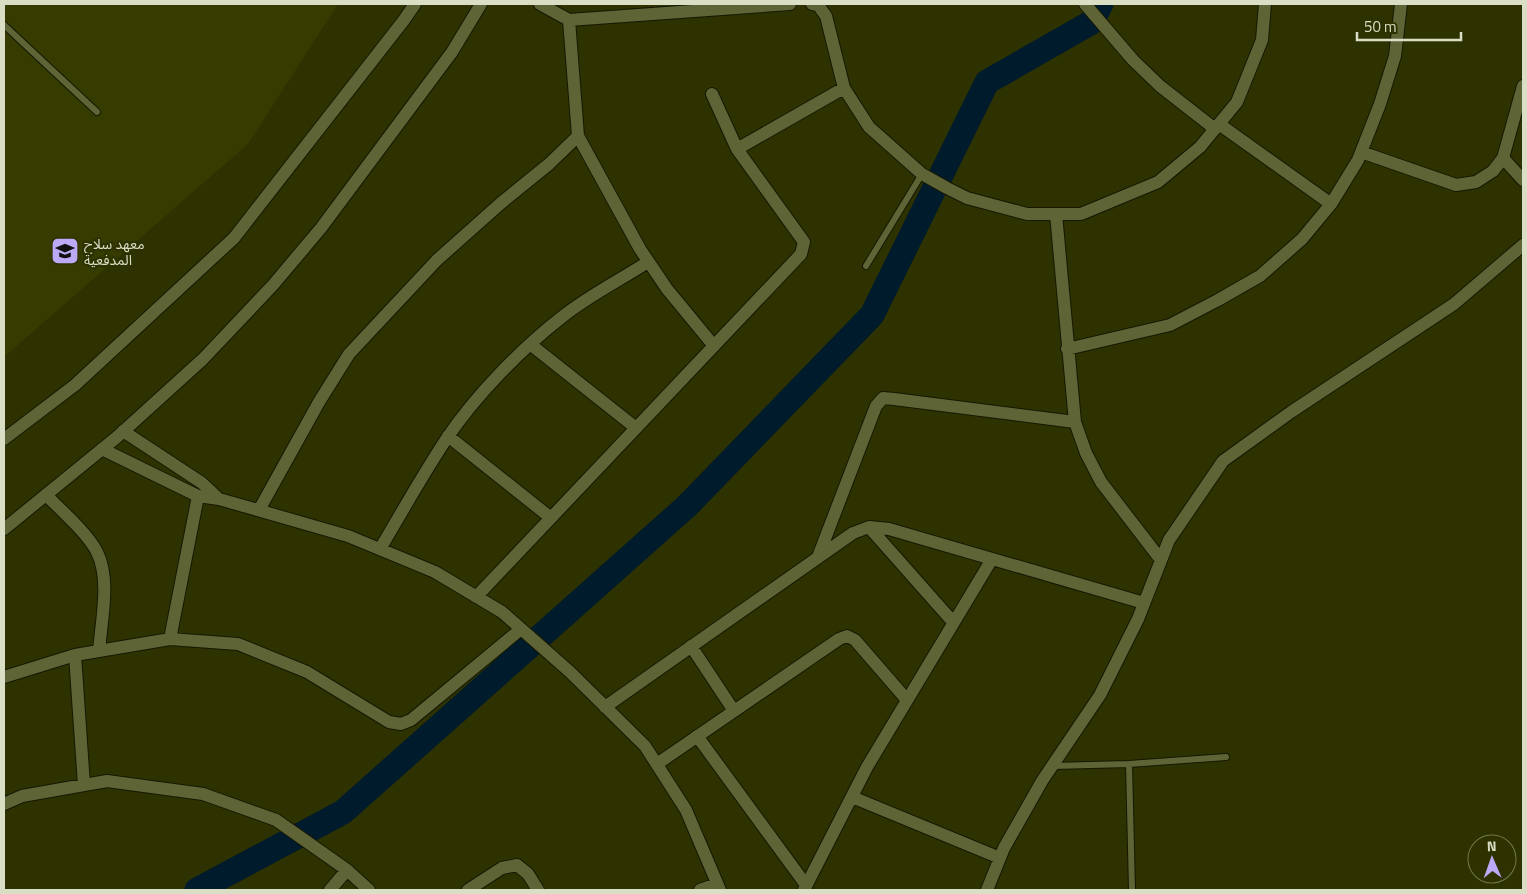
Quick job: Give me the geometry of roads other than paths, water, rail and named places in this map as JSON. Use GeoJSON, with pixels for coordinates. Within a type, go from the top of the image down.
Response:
{"type":"FeatureCollection","features":[{"type":"Feature","properties":{"kind":"street"},"geometry":{"type":"LineString","coordinates":[[4,439],[75,385],[234,238],[415,4]]}},
{"type":"Feature","properties":{"kind":"street"},"geometry":{"type":"LineString","coordinates":[[4,529],[102,450],[203,359],[273,285],[321,228],[452,52],[481,4]]}},
{"type":"Feature","properties":{"kind":"street"},"geometry":{"type":"LineString","coordinates":[[540,4],[569,20],[686,8],[790,4]]}},
{"type":"Feature","properties":{"kind":"street"},"geometry":{"type":"LineString","coordinates":[[816,4],[826,16],[844,88],[869,127],[928,177],[967,198],[1027,214],[1081,214],[1158,182],[1200,147],[1237,102],[1262,40],[1265,4]]}},
{"type":"Feature","properties":{"kind":"street"},"geometry":{"type":"LineString","coordinates":[[1085,4],[1132,60],[1160,86],[1331,204]]}},
{"type":"Feature","properties":{"kind":"street"},"geometry":{"type":"LineString","coordinates":[[1067,349],[1170,325],[1260,276],[1302,239],[1331,204],[1358,160],[1380,104],[1394,56],[1401,4]]}},
{"type":"Feature","properties":{"kind":"street"},"geometry":{"type":"LineString","coordinates":[[569,20],[578,136],[648,262],[667,289],[714,346]]}},
{"type":"Feature","properties":{"kind":"street"},"geometry":{"type":"LineString","coordinates":[[1361,152],[1456,184],[1476,182],[1493,172],[1503,158],[1523,86]]}},
{"type":"Feature","properties":{"kind":"street"},"geometry":{"type":"LineString","coordinates":[[736,149],[844,88]]}},
{"type":"Feature","properties":{"kind":"street"},"geometry":{"type":"LineString","coordinates":[[476,596],[801,254],[804,242],[736,149],[712,94]]}},
{"type":"Feature","properties":{"kind":"street"},"geometry":{"type":"LineString","coordinates":[[259,510],[319,402],[349,354],[437,260],[501,203],[549,164],[578,136]]}},
{"type":"Feature","properties":{"kind":"street"},"geometry":{"type":"LineString","coordinates":[[1503,158],[1523,180]]}},
{"type":"Feature","properties":{"kind":"street"},"geometry":{"type":"LineString","coordinates":[[1056,214],[1075,422],[1086,453],[1101,482],[1161,560]]}},
{"type":"Feature","properties":{"kind":"street"},"geometry":{"type":"LineString","coordinates":[[987,890],[1000,858],[1037,789],[1100,695],[1144,603],[1169,540],[1223,461],[1291,412],[1454,304],[1523,245]]}},
{"type":"Feature","properties":{"kind":"street"},"geometry":{"type":"LineString","coordinates":[[380,549],[427,468],[448,436],[471,407],[530,344],[563,316],[648,262]]}},
{"type":"Feature","properties":{"kind":"street"},"geometry":{"type":"LineString","coordinates":[[530,344],[636,428]]}},
{"type":"Feature","properties":{"kind":"street"},"geometry":{"type":"LineString","coordinates":[[818,557],[876,406],[883,398],[1075,422]]}},
{"type":"Feature","properties":{"kind":"street"},"geometry":{"type":"LineString","coordinates":[[123,431],[202,484],[218,498]]}},
{"type":"Feature","properties":{"kind":"street"},"geometry":{"type":"LineString","coordinates":[[448,436],[551,518]]}},
{"type":"Feature","properties":{"kind":"street"},"geometry":{"type":"LineString","coordinates":[[102,450],[198,496],[218,498],[348,536],[435,572],[502,612],[646,746],[686,810],[718,887],[700,890]]}},
{"type":"Feature","properties":{"kind":"street"},"geometry":{"type":"LineString","coordinates":[[46,495],[97,552],[103,570],[104,589],[98,651]]}},
{"type":"Feature","properties":{"kind":"street"},"geometry":{"type":"LineString","coordinates":[[170,639],[198,496]]}},
{"type":"Feature","properties":{"kind":"street"},"geometry":{"type":"LineString","coordinates":[[605,707],[853,532],[869,527],[889,529],[1144,603]]}},
{"type":"Feature","properties":{"kind":"street"},"geometry":{"type":"LineString","coordinates":[[869,527],[953,622]]}},
{"type":"Feature","properties":{"kind":"street"},"geometry":{"type":"LineString","coordinates":[[697,736],[805,888],[867,767],[992,559]]}},
{"type":"Feature","properties":{"kind":"street"},"geometry":{"type":"LineString","coordinates":[[4,677],[75,655],[170,639],[238,644],[308,672],[390,722],[401,724],[411,720],[521,628]]}},
{"type":"Feature","properties":{"kind":"street"},"geometry":{"type":"LineString","coordinates":[[657,764],[838,639],[847,636],[855,640],[907,700]]}},
{"type":"Feature","properties":{"kind":"street"},"geometry":{"type":"LineString","coordinates":[[691,646],[734,711]]}},
{"type":"Feature","properties":{"kind":"street"},"geometry":{"type":"LineString","coordinates":[[75,655],[84,785]]}},
{"type":"Feature","properties":{"kind":"street"},"geometry":{"type":"LineString","coordinates":[[4,804],[22,796],[108,782],[203,794],[276,820],[346,870],[369,890]]}},
{"type":"Feature","properties":{"kind":"street"},"geometry":{"type":"LineString","coordinates":[[852,797],[1000,858]]}},
{"type":"Feature","properties":{"kind":"street"},"geometry":{"type":"LineString","coordinates":[[468,890],[502,868],[516,865],[528,874],[538,890]]}},
{"type":"Feature","properties":{"kind":"street"},"geometry":{"type":"LineString","coordinates":[[330,890],[346,870]]}},
{"type":"Feature","properties":{"kind":"lane"},"geometry":{"type":"LineString","coordinates":[[4,25],[97,112]]}},
{"type":"Feature","properties":{"kind":"lane"},"geometry":{"type":"LineString","coordinates":[[866,266],[928,177]]}},
{"type":"Feature","properties":{"kind":"lane"},"geometry":{"type":"LineString","coordinates":[[1052,766],[1128,764],[1226,757]]}},
{"type":"Feature","properties":{"kind":"lane"},"geometry":{"type":"LineString","coordinates":[[1128,764],[1132,890]]}},
{"type":"Feature","properties":{"kind":"waterway"},"geometry":{"type":"LineString","coordinates":[[197,890],[343,812],[687,506],[872,315],[987,82],[1092,22],[1101,4]]}},
{"type":"Feature","properties":{"kind":"place","name":"معهد سلاح المدفعية"},"geometry":{"type":"Point","coordinates":[65,251]}}]}
